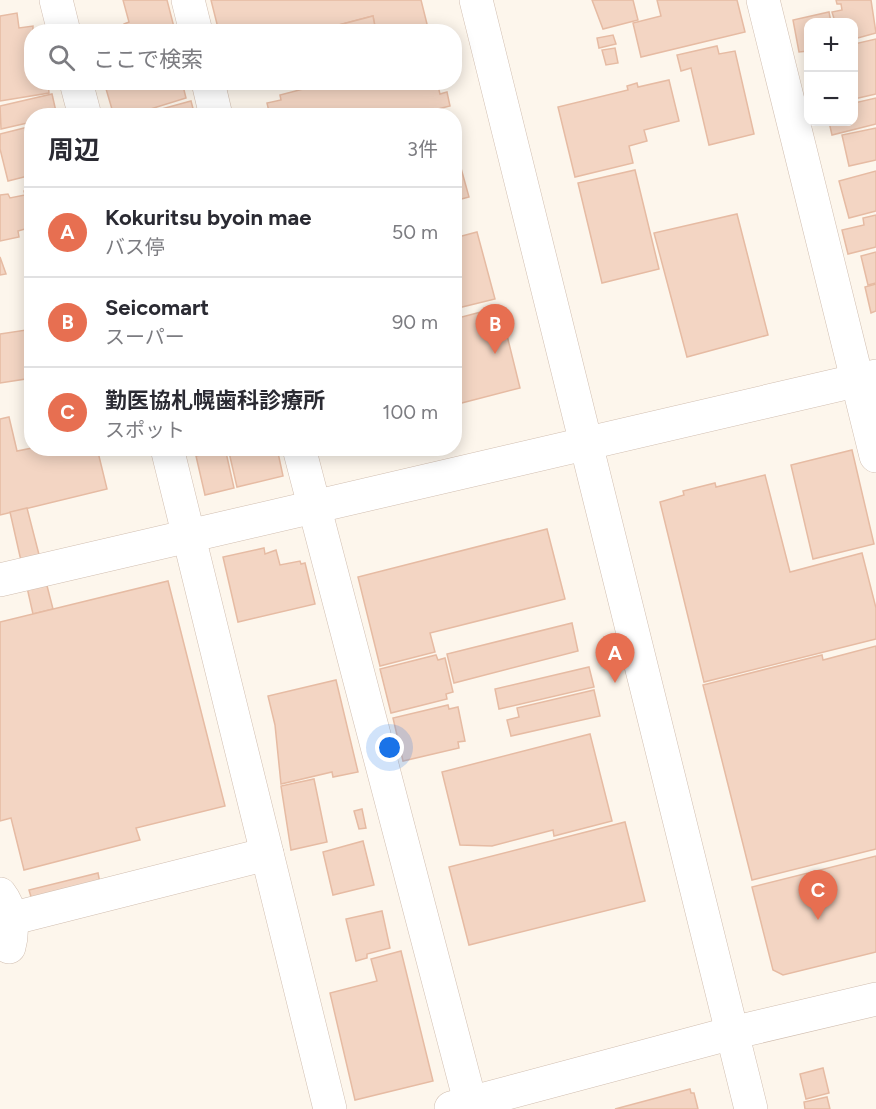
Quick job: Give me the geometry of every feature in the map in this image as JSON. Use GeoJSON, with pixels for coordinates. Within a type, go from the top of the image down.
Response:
{"type":"FeatureCollection","features":[{"type":"Feature","properties":{"kind":"street"},"geometry":{"type":"LineString","coordinates":[[56,0],[62,24]]}},
{"type":"Feature","properties":{"kind":"street"},"geometry":{"type":"LineString","coordinates":[[188,0],[194,24]]}},
{"type":"Feature","properties":{"kind":"street"},"geometry":{"type":"LineString","coordinates":[[476,0],[751,1109]]}},
{"type":"Feature","properties":{"kind":"street"},"geometry":{"type":"LineString","coordinates":[[763,0],[867,378],[876,456]]}},
{"type":"Feature","properties":{"kind":"street"},"geometry":{"type":"LineString","coordinates":[[78,90],[83,108]]}},
{"type":"Feature","properties":{"kind":"street"},"geometry":{"type":"LineString","coordinates":[[210,90],[214,108]]}},
{"type":"Feature","properties":{"kind":"street"},"geometry":{"type":"LineString","coordinates":[[0,579],[867,378]]}},
{"type":"Feature","properties":{"kind":"street"},"geometry":{"type":"LineString","coordinates":[[169,456],[330,1109]]}},
{"type":"Feature","properties":{"kind":"street"},"geometry":{"type":"LineString","coordinates":[[301,456],[464,1107],[732,1033],[876,999]]}},
{"type":"Feature","properties":{"kind":"street"},"geometry":{"type":"LineString","coordinates":[[3,919],[267,854]]}},
{"type":"Feature","properties":{"kind":"building"},"geometry":{"type":"Polygon","coordinates":[[[123,0],[167,0],[173,24],[124,24],[129,22],[123,0]]]}},
{"type":"Feature","properties":{"kind":"building"},"geometry":{"type":"Polygon","coordinates":[[[211,0],[421,0],[427,24],[374,24],[373,16],[342,24],[217,24],[211,0]]]}},
{"type":"Feature","properties":{"kind":"building"},"geometry":{"type":"Polygon","coordinates":[[[592,0],[633,0],[638,20],[603,29],[592,0]]]}},
{"type":"Feature","properties":{"kind":"building"},"geometry":{"type":"Polygon","coordinates":[[[657,0],[737,0],[745,32],[641,57],[633,23],[661,16],[657,0]]]}},
{"type":"Feature","properties":{"kind":"building"},"geometry":{"type":"Polygon","coordinates":[[[836,0],[871,0],[876,33],[858,38],[858,18],[834,18],[832,12],[842,10],[841,4],[837,4],[836,0]]]}},
{"type":"Feature","properties":{"kind":"building"},"geometry":{"type":"Polygon","coordinates":[[[829,12],[830,18],[804,18],[804,51],[799,52],[793,20],[829,12]]]}},
{"type":"Feature","properties":{"kind":"building"},"geometry":{"type":"Polygon","coordinates":[[[17,13],[19,28],[24,27],[24,90],[49,90],[49,93],[0,101],[0,16],[17,13]]]}},
{"type":"Feature","properties":{"kind":"building"},"geometry":{"type":"Polygon","coordinates":[[[373,16],[374,24],[342,24],[373,16]]]}},
{"type":"Feature","properties":{"kind":"building"},"geometry":{"type":"Polygon","coordinates":[[[613,35],[616,44],[599,48],[597,38],[613,35]]]}},
{"type":"Feature","properties":{"kind":"building"},"geometry":{"type":"Polygon","coordinates":[[[876,39],[876,94],[858,98],[858,72],[858,43],[876,39]]]}},
{"type":"Feature","properties":{"kind":"building"},"geometry":{"type":"Polygon","coordinates":[[[717,46],[719,54],[735,51],[754,134],[709,145],[691,68],[681,71],[677,55],[717,46]]]}},
{"type":"Feature","properties":{"kind":"building"},"geometry":{"type":"Polygon","coordinates":[[[615,48],[618,63],[606,65],[602,50],[615,48]]]}},
{"type":"Feature","properties":{"kind":"building"},"geometry":{"type":"Polygon","coordinates":[[[669,80],[679,121],[644,130],[647,141],[629,146],[633,163],[575,177],[558,107],[628,90],[627,86],[637,83],[638,87],[669,80]]]}},
{"type":"Feature","properties":{"kind":"building"},"geometry":{"type":"Polygon","coordinates":[[[106,90],[184,90],[186,98],[154,108],[112,108],[106,90]]]}},
{"type":"Feature","properties":{"kind":"building"},"geometry":{"type":"Polygon","coordinates":[[[299,90],[439,90],[440,94],[447,92],[450,106],[442,108],[268,108],[267,103],[281,100],[280,95],[299,90]]]}},
{"type":"Feature","properties":{"kind":"building"},"geometry":{"type":"Polygon","coordinates":[[[52,94],[55,108],[24,108],[24,124],[1,129],[0,106],[52,94]]]}},
{"type":"Feature","properties":{"kind":"building"},"geometry":{"type":"Polygon","coordinates":[[[876,98],[876,124],[832,135],[830,126],[858,126],[858,102],[876,98]]]}},
{"type":"Feature","properties":{"kind":"building"},"geometry":{"type":"Polygon","coordinates":[[[191,101],[193,108],[165,108],[191,101]]]}},
{"type":"Feature","properties":{"kind":"building"},"geometry":{"type":"Polygon","coordinates":[[[24,128],[24,177],[8,181],[0,149],[0,134],[24,128]]]}},
{"type":"Feature","properties":{"kind":"building"},"geometry":{"type":"Polygon","coordinates":[[[876,128],[876,160],[849,166],[842,135],[876,128]]]}},
{"type":"Feature","properties":{"kind":"building"},"geometry":{"type":"Polygon","coordinates":[[[635,170],[659,269],[602,283],[578,183],[635,170]]]}},
{"type":"Feature","properties":{"kind":"building"},"geometry":{"type":"Polygon","coordinates":[[[876,171],[876,211],[849,218],[839,181],[876,171]]]}},
{"type":"Feature","properties":{"kind":"building"},"geometry":{"type":"Polygon","coordinates":[[[462,172],[469,197],[462,199],[462,172]]]}},
{"type":"Feature","properties":{"kind":"building"},"geometry":{"type":"Polygon","coordinates":[[[8,194],[10,198],[24,195],[24,229],[18,231],[19,237],[0,241],[0,195],[8,194]]]}},
{"type":"Feature","properties":{"kind":"building"},"geometry":{"type":"Polygon","coordinates":[[[737,214],[768,335],[687,357],[654,233],[737,214]]]}},
{"type":"Feature","properties":{"kind":"building"},"geometry":{"type":"Polygon","coordinates":[[[876,215],[876,247],[848,254],[842,230],[864,225],[863,218],[876,215]]]}},
{"type":"Feature","properties":{"kind":"building"},"geometry":{"type":"Polygon","coordinates":[[[477,232],[495,299],[462,307],[462,236],[477,232]]]}},
{"type":"Feature","properties":{"kind":"building"},"geometry":{"type":"Polygon","coordinates":[[[876,252],[876,283],[868,285],[861,256],[876,252]]]}},
{"type":"Feature","properties":{"kind":"building"},"geometry":{"type":"Polygon","coordinates":[[[0,257],[6,274],[0,275],[0,257]]]}},
{"type":"Feature","properties":{"kind":"building"},"geometry":{"type":"Polygon","coordinates":[[[876,284],[876,311],[871,313],[865,287],[876,284]]]}},
{"type":"Feature","properties":{"kind":"building"},"geometry":{"type":"Polygon","coordinates":[[[500,307],[520,388],[462,403],[462,317],[500,307]]]}},
{"type":"Feature","properties":{"kind":"building"},"geometry":{"type":"Polygon","coordinates":[[[24,330],[24,379],[0,383],[0,334],[24,330]]]}},
{"type":"Feature","properties":{"kind":"building"},"geometry":{"type":"Polygon","coordinates":[[[9,417],[17,451],[24,450],[24,456],[99,456],[107,489],[0,515],[0,419],[9,417]]]}},
{"type":"Feature","properties":{"kind":"building"},"geometry":{"type":"Polygon","coordinates":[[[852,450],[874,544],[813,559],[791,465],[852,450]]]}},
{"type":"Feature","properties":{"kind":"building"},"geometry":{"type":"Polygon","coordinates":[[[196,456],[227,456],[234,488],[205,495],[196,456]]]}},
{"type":"Feature","properties":{"kind":"building"},"geometry":{"type":"Polygon","coordinates":[[[230,456],[279,456],[283,476],[237,487],[230,456]]]}},
{"type":"Feature","properties":{"kind":"building"},"geometry":{"type":"Polygon","coordinates":[[[765,475],[790,572],[862,553],[876,608],[876,639],[704,682],[660,502],[684,495],[683,491],[715,483],[716,487],[765,475]]]}},
{"type":"Feature","properties":{"kind":"building"},"geometry":{"type":"Polygon","coordinates":[[[27,508],[53,609],[33,614],[10,512],[27,508]]]}},
{"type":"Feature","properties":{"kind":"building"},"geometry":{"type":"Polygon","coordinates":[[[547,529],[565,599],[430,633],[435,652],[380,666],[358,577],[547,529]]]}},
{"type":"Feature","properties":{"kind":"building"},"geometry":{"type":"Polygon","coordinates":[[[264,548],[265,554],[276,550],[280,565],[300,561],[301,564],[305,563],[315,604],[238,622],[223,557],[264,548]]]}},
{"type":"Feature","properties":{"kind":"building"},"geometry":{"type":"Polygon","coordinates":[[[168,581],[225,806],[136,828],[140,840],[24,870],[11,818],[0,821],[0,622],[168,581]]]}},
{"type":"Feature","properties":{"kind":"building"},"geometry":{"type":"Polygon","coordinates":[[[572,623],[578,651],[454,683],[447,654],[572,623]]]}},
{"type":"Feature","properties":{"kind":"building"},"geometry":{"type":"Polygon","coordinates":[[[876,646],[876,849],[752,880],[703,685],[822,655],[823,660],[876,646]]]}},
{"type":"Feature","properties":{"kind":"building"},"geometry":{"type":"Polygon","coordinates":[[[436,655],[438,660],[445,658],[453,692],[446,694],[447,699],[391,713],[380,669],[436,655]]]}},
{"type":"Feature","properties":{"kind":"building"},"geometry":{"type":"Polygon","coordinates":[[[589,667],[594,687],[499,709],[495,689],[589,667]]]}},
{"type":"Feature","properties":{"kind":"building"},"geometry":{"type":"Polygon","coordinates":[[[336,680],[358,772],[333,777],[332,772],[281,784],[275,725],[268,696],[336,680]]]}},
{"type":"Feature","properties":{"kind":"building"},"geometry":{"type":"Polygon","coordinates":[[[594,690],[600,716],[511,736],[507,720],[519,717],[517,708],[594,690]]]}},
{"type":"Feature","properties":{"kind":"building"},"geometry":{"type":"Polygon","coordinates":[[[448,705],[449,709],[458,707],[465,741],[458,742],[459,748],[403,761],[393,718],[448,705]]]}},
{"type":"Feature","properties":{"kind":"building"},"geometry":{"type":"Polygon","coordinates":[[[590,734],[612,821],[554,836],[553,830],[492,846],[460,845],[442,772],[590,734]]]}},
{"type":"Feature","properties":{"kind":"building"},"geometry":{"type":"Polygon","coordinates":[[[314,779],[327,842],[291,850],[281,786],[314,779]]]}},
{"type":"Feature","properties":{"kind":"building"},"geometry":{"type":"Polygon","coordinates":[[[362,809],[366,828],[359,829],[354,811],[362,809]]]}},
{"type":"Feature","properties":{"kind":"building"},"geometry":{"type":"Polygon","coordinates":[[[625,822],[645,901],[469,945],[449,867],[625,822]]]}},
{"type":"Feature","properties":{"kind":"building"},"geometry":{"type":"Polygon","coordinates":[[[363,841],[374,885],[333,895],[323,852],[363,841]]]}},
{"type":"Feature","properties":{"kind":"building"},"geometry":{"type":"Polygon","coordinates":[[[876,856],[876,952],[783,975],[773,970],[752,887],[876,856]]]}},
{"type":"Feature","properties":{"kind":"building"},"geometry":{"type":"Polygon","coordinates":[[[98,873],[100,883],[32,900],[29,890],[98,873]]]}},
{"type":"Feature","properties":{"kind":"building"},"geometry":{"type":"Polygon","coordinates":[[[382,911],[390,948],[367,954],[367,958],[356,961],[346,919],[382,911]]]}},
{"type":"Feature","properties":{"kind":"building"},"geometry":{"type":"Polygon","coordinates":[[[401,951],[433,1081],[355,1100],[330,993],[377,981],[371,959],[401,951]]]}},
{"type":"Feature","properties":{"kind":"building"},"geometry":{"type":"Polygon","coordinates":[[[823,1068],[829,1093],[806,1099],[800,1074],[823,1068]]]}},
{"type":"Feature","properties":{"kind":"building"},"geometry":{"type":"Polygon","coordinates":[[[690,1089],[691,1093],[694,1093],[698,1109],[615,1109],[690,1089]]]}},
{"type":"Feature","properties":{"kind":"building"},"geometry":{"type":"Polygon","coordinates":[[[827,1097],[830,1109],[805,1109],[804,1102],[827,1097]]]}},
{"type":"Feature","properties":{"kind":"place","name":"Seicomart"},"geometry":{"type":"Point","coordinates":[495,354]}},
{"type":"Feature","properties":{"kind":"place","name":"Kokuritsu byoin mae"},"geometry":{"type":"Point","coordinates":[615,683]}},
{"type":"Feature","properties":{"kind":"place","name":"勤医協札幌歯科診療所"},"geometry":{"type":"Point","coordinates":[818,920]}}]}
